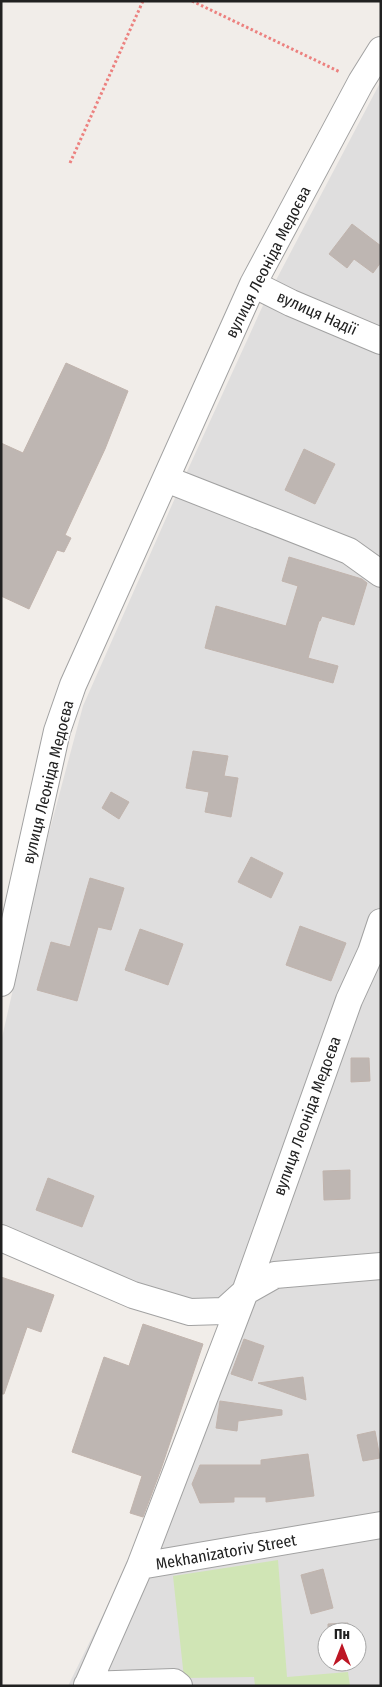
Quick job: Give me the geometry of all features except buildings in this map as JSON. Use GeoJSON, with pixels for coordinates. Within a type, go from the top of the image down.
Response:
{"type":"FeatureCollection","features":[{"type":"Feature","properties":{"kind":"street","name":"вулиця Леоніда Медоєва"},"geometry":{"type":"LineString","coordinates":[[1,983],[57,731],[73,685],[253,284],[361,82],[381,50]]}},
{"type":"Feature","properties":{"kind":"street","name":"вулиця Надії"},"geometry":{"type":"LineString","coordinates":[[253,284],[291,303],[381,341]]}},
{"type":"Feature","properties":{"kind":"street"},"geometry":{"type":"LineString","coordinates":[[166,479],[349,551],[381,574]]}},
{"type":"Feature","properties":{"kind":"street","name":"вулиця Леоніда Медоєва"},"geometry":{"type":"LineString","coordinates":[[140,1566],[245,1292],[348,1000],[376,951],[381,922]]}},
{"type":"Feature","properties":{"kind":"street"},"geometry":{"type":"LineString","coordinates":[[1,1238],[133,1295],[190,1312],[224,1311],[245,1292],[275,1276],[381,1266]]}},
{"type":"Feature","properties":{"kind":"street","name":"Mekhanizatoriv Street"},"geometry":{"type":"LineString","coordinates":[[87,1685],[140,1566],[381,1525]]}},
{"type":"Feature","properties":{"kind":"street"},"geometry":{"type":"LineString","coordinates":[[87,1685],[174,1682],[180,1686]]}},
{"type":"Feature","properties":{"kind":"path"},"geometry":{"type":"LineString","coordinates":[[70,163],[143,1]]}},
{"type":"Feature","properties":{"kind":"path"},"geometry":{"type":"LineString","coordinates":[[192,1],[361,82]]}},
{"type":"Feature","properties":{"kind":"shaded area"},"geometry":{"type":"Polygon","coordinates":[[[381,81],[381,1686],[68,1686],[128,1564],[224,1312],[142,1293],[1,1223],[1,1042],[46,844],[83,706],[265,301],[381,81]]]}},
{"type":"Feature","properties":{"kind":"green space"},"geometry":{"type":"Polygon","coordinates":[[[278,1560],[287,1677],[348,1672],[350,1686],[255,1686],[254,1677],[184,1678],[173,1576],[278,1560]]]}}]}
